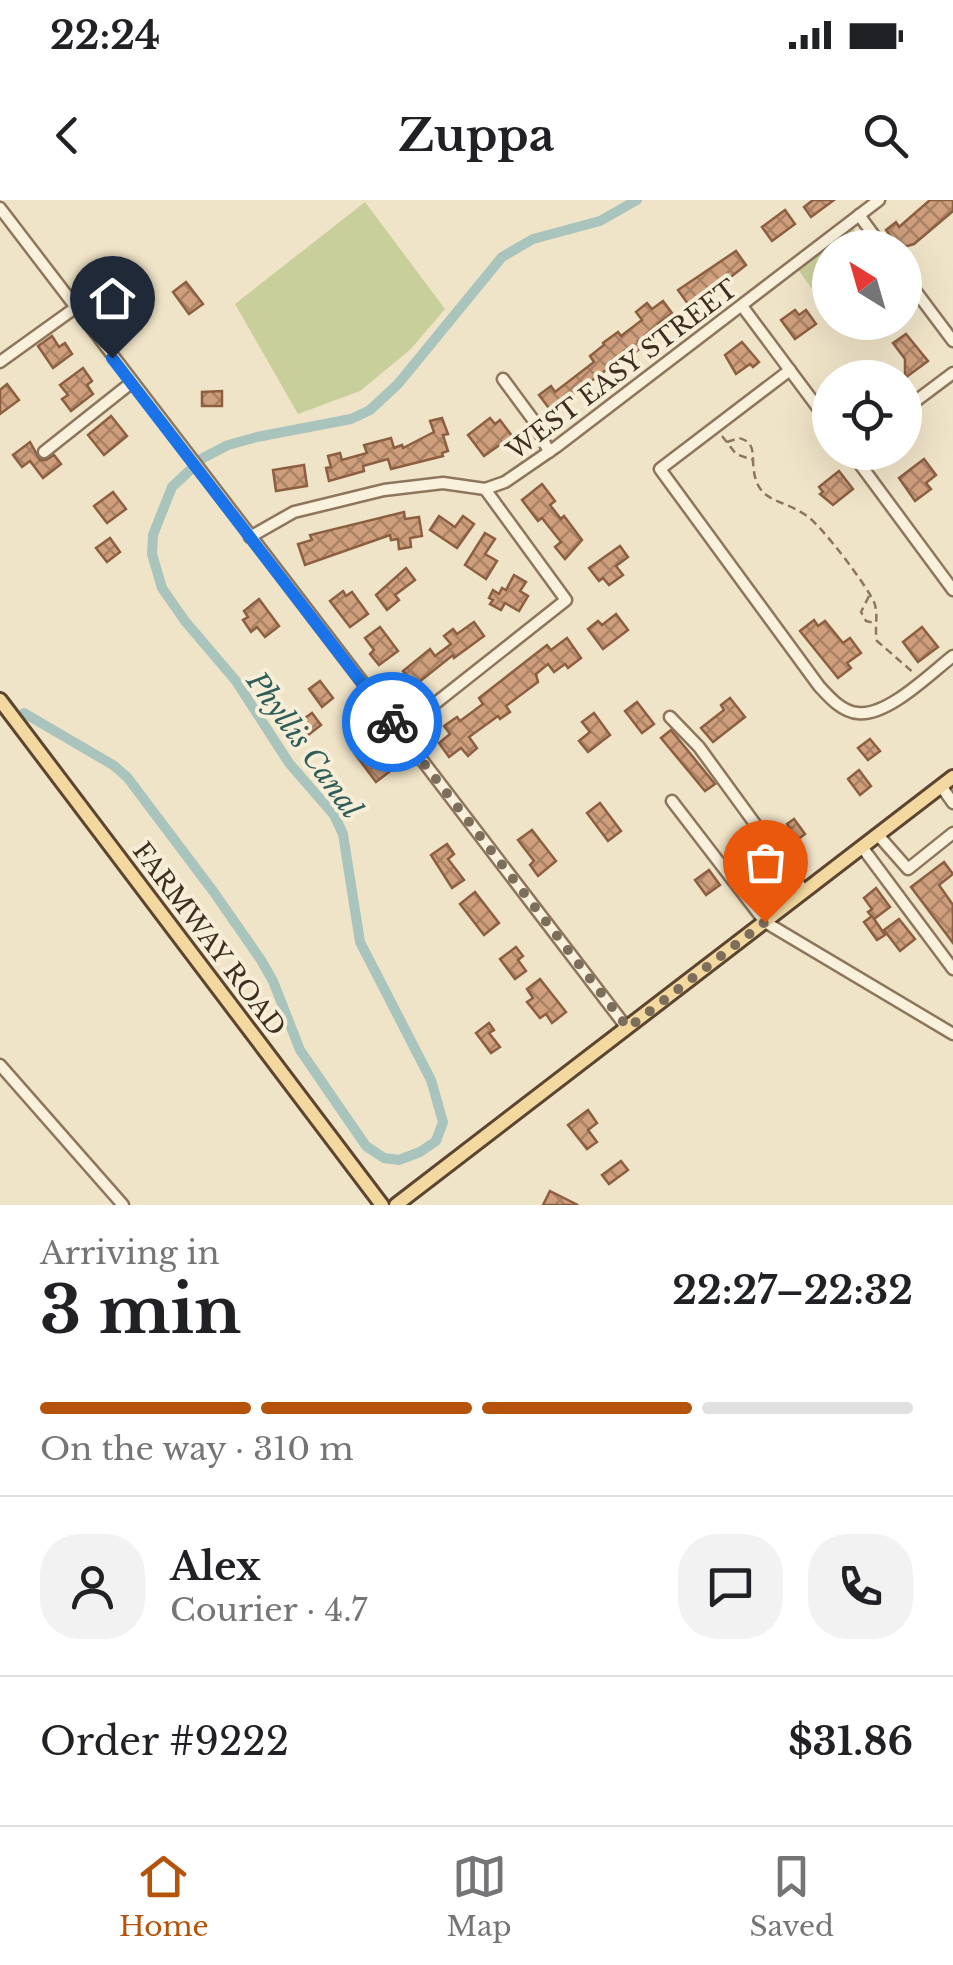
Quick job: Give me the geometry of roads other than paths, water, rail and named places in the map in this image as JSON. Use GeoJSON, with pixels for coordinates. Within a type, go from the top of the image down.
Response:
{"type":"FeatureCollection","features":[{"type":"Feature","properties":{"kind":"main road","name":"FARMWAY ROAD"},"geometry":{"type":"LineString","coordinates":[[0,700],[382,1205]]}},
{"type":"Feature","properties":{"kind":"main road"},"geometry":{"type":"LineString","coordinates":[[396,1205],[947,782]]}},
{"type":"Feature","properties":{"kind":"street","name":"WEST EASY STREET"},"geometry":{"type":"LineString","coordinates":[[485,489],[505,482],[549,452],[879,200]]}},
{"type":"Feature","properties":{"kind":"street"},"geometry":{"type":"LineString","coordinates":[[0,208],[628,1028]]}},
{"type":"Feature","properties":{"kind":"street"},"geometry":{"type":"LineString","coordinates":[[859,215],[870,230]]}},
{"type":"Feature","properties":{"kind":"street"},"geometry":{"type":"LineString","coordinates":[[922,300],[953,341]]}},
{"type":"Feature","properties":{"kind":"street"},"geometry":{"type":"LineString","coordinates":[[742,306],[812,400]]}},
{"type":"Feature","properties":{"kind":"street"},"geometry":{"type":"LineString","coordinates":[[0,362],[74,308]]}},
{"type":"Feature","properties":{"kind":"street"},"geometry":{"type":"LineString","coordinates":[[790,370],[660,469],[819,686],[838,705],[858,714],[880,709],[953,656]]}},
{"type":"Feature","properties":{"kind":"street"},"geometry":{"type":"LineString","coordinates":[[922,397],[953,373]]}},
{"type":"Feature","properties":{"kind":"street"},"geometry":{"type":"LineString","coordinates":[[503,379],[534,421],[549,452]]}},
{"type":"Feature","properties":{"kind":"street"},"geometry":{"type":"LineString","coordinates":[[44,452],[131,383]]}},
{"type":"Feature","properties":{"kind":"street"},"geometry":{"type":"LineString","coordinates":[[864,470],[953,590]]}},
{"type":"Feature","properties":{"kind":"street"},"geometry":{"type":"LineString","coordinates":[[250,537],[294,512],[384,490],[443,483],[485,489],[566,600],[399,732]]}},
{"type":"Feature","properties":{"kind":"street"},"geometry":{"type":"LineString","coordinates":[[670,716],[698,747],[804,891]]}},
{"type":"Feature","properties":{"kind":"street"},"geometry":{"type":"LineString","coordinates":[[947,782],[953,803]]}},
{"type":"Feature","properties":{"kind":"street"},"geometry":{"type":"LineString","coordinates":[[672,801],[765,922],[953,1034]]}},
{"type":"Feature","properties":{"kind":"street"},"geometry":{"type":"LineString","coordinates":[[878,835],[908,869],[953,832]]}},
{"type":"Feature","properties":{"kind":"street"},"geometry":{"type":"LineString","coordinates":[[862,847],[953,968]]}},
{"type":"Feature","properties":{"kind":"street"},"geometry":{"type":"LineString","coordinates":[[0,1065],[124,1205]]}},
{"type":"Feature","properties":{"kind":"waterway","name":"Phyllis Canal"},"geometry":{"type":"LineString","coordinates":[[24,713],[127,777],[261,960],[300,1050],[366,1146],[384,1158],[399,1160],[436,1141],[443,1122],[431,1080],[360,942],[343,834],[334,815],[289,763],[236,681],[162,588],[152,554],[153,535],[172,487],[203,458],[228,445],[351,419],[370,410],[398,384],[502,257],[533,239],[600,221],[637,200]]}}]}
